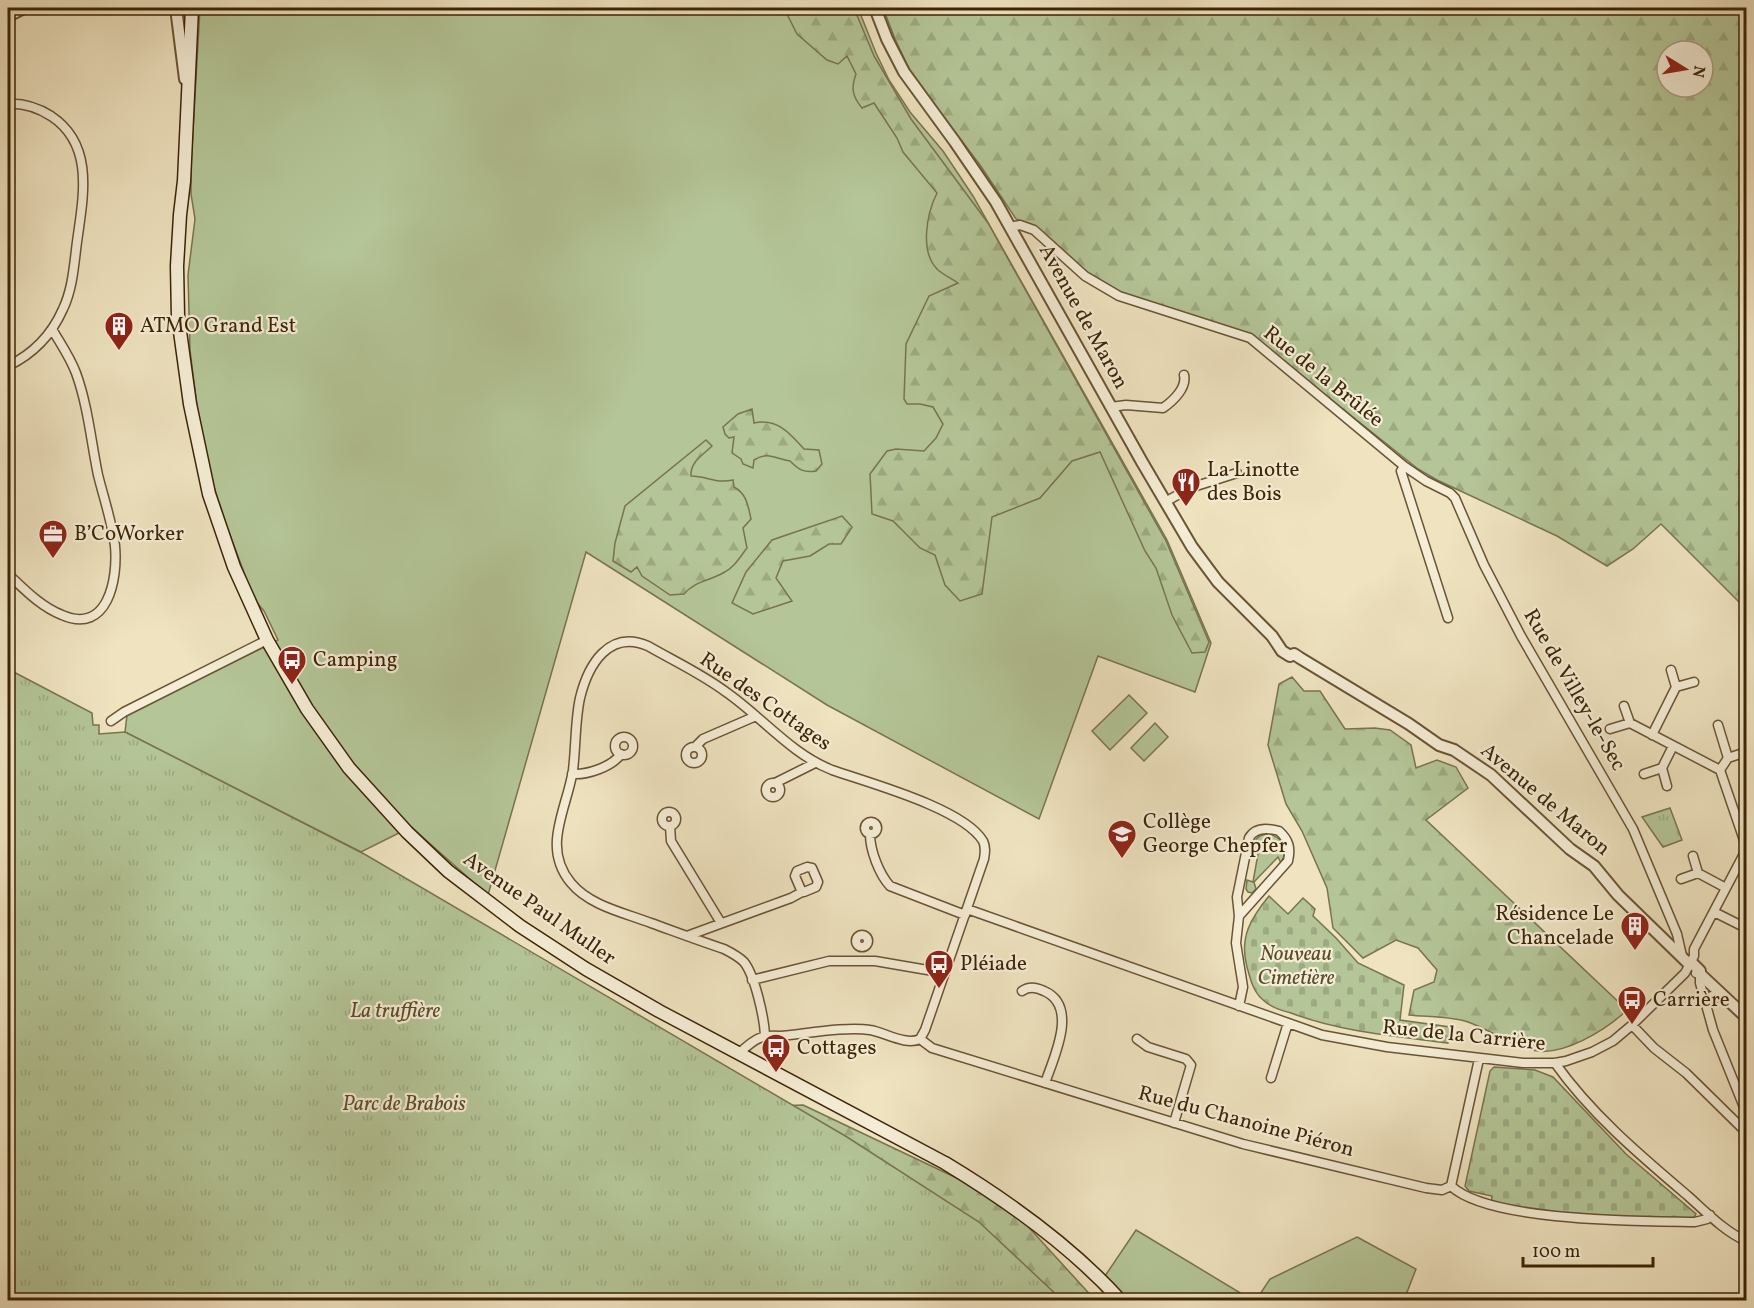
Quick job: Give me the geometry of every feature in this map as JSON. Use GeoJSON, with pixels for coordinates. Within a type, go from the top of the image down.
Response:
{"type":"FeatureCollection","features":[{"type":"Feature","properties":{"kind":"main road","name":"Avenue Paul Muller"},"geometry":{"type":"LineString","coordinates":[[192,8],[184,181],[186,215],[182,341],[189,404],[209,494],[234,567],[267,640],[307,708],[349,768],[398,824],[448,871],[520,926],[586,969],[978,1183],[1041,1228],[1120,1300]]}},
{"type":"Feature","properties":{"kind":"street"},"geometry":{"type":"LineString","coordinates":[[8,16],[24,8]]}},
{"type":"Feature","properties":{"kind":"street"},"geometry":{"type":"LineString","coordinates":[[176,8],[189,104]]}},
{"type":"Feature","properties":{"kind":"street","name":"Avenue de Maron"},"geometry":{"type":"LineString","coordinates":[[875,8],[894,53],[910,82],[955,142],[1010,227],[1165,502],[1218,582],[1272,636],[1295,650],[1294,654],[1394,714],[1439,745],[1454,750],[1491,775],[1574,852],[1594,866],[1618,895],[1746,1017]]}},
{"type":"Feature","properties":{"kind":"street"},"geometry":{"type":"LineString","coordinates":[[8,104],[37,109],[61,124],[76,144],[83,167],[84,187],[70,291],[63,310],[52,329],[27,356],[8,366]]}},
{"type":"Feature","properties":{"kind":"street","name":"Rue de la Brûlée"},"geometry":{"type":"LineString","coordinates":[[1010,227],[1020,225],[1034,230],[1085,276],[1119,296],[1250,338],[1404,466]]}},
{"type":"Feature","properties":{"kind":"street"},"geometry":{"type":"LineString","coordinates":[[8,574],[51,610],[76,620],[98,611],[107,601],[115,580],[115,546],[87,411],[72,363],[52,329]]}},
{"type":"Feature","properties":{"kind":"street"},"geometry":{"type":"LineString","coordinates":[[1111,407],[1126,405],[1163,408],[1183,387],[1184,375]]}},
{"type":"Feature","properties":{"kind":"street"},"geometry":{"type":"LineString","coordinates":[[1404,466],[1401,471],[1448,618]]}},
{"type":"Feature","properties":{"kind":"street","name":"Rue de Villey-le-Sec"},"geometry":{"type":"LineString","coordinates":[[1404,466],[1455,498],[1484,565],[1521,636],[1633,829],[1677,934],[1685,960]]}},
{"type":"Feature","properties":{"kind":"street"},"geometry":{"type":"LineString","coordinates":[[1165,502],[1190,488],[1237,473]]}},
{"type":"Feature","properties":{"kind":"street"},"geometry":{"type":"LineString","coordinates":[[111,721],[124,712],[267,640]]}},
{"type":"Feature","properties":{"kind":"street","name":"Rue des Cottages"},"geometry":{"type":"LineString","coordinates":[[765,1035],[747,966],[733,953],[592,900],[579,891],[566,877],[558,858],[556,840],[572,774],[579,701],[585,681],[599,657],[616,643],[634,641],[648,646],[718,686],[815,763],[935,807],[950,814],[979,836],[984,846],[984,859],[920,1039]]}},
{"type":"Feature","properties":{"kind":"street"},"geometry":{"type":"LineString","coordinates":[[1652,735],[1676,687],[1671,670]]}},
{"type":"Feature","properties":{"kind":"street"},"geometry":{"type":"LineString","coordinates":[[1676,687],[1694,682]]}},
{"type":"Feature","properties":{"kind":"street"},"geometry":{"type":"LineString","coordinates":[[1624,706],[1630,723],[1720,770],[1746,848],[1694,949],[1687,949],[1685,960]]}},
{"type":"Feature","properties":{"kind":"street"},"geometry":{"type":"LineString","coordinates":[[695,747],[703,739],[756,716]]}},
{"type":"Feature","properties":{"kind":"street"},"geometry":{"type":"LineString","coordinates":[[1610,729],[1630,723]]}},
{"type":"Feature","properties":{"kind":"street"},"geometry":{"type":"LineString","coordinates":[[1718,725],[1728,758]]}},
{"type":"Feature","properties":{"kind":"street"},"geometry":{"type":"LineString","coordinates":[[1667,786],[1662,768],[1673,746]]}},
{"type":"Feature","properties":{"kind":"street"},"geometry":{"type":"LineString","coordinates":[[1720,770],[1728,758],[1746,753]]}},
{"type":"Feature","properties":{"kind":"street"},"geometry":{"type":"LineString","coordinates":[[572,774],[584,774],[617,760],[621,754]]}},
{"type":"Feature","properties":{"kind":"street"},"geometry":{"type":"LineString","coordinates":[[775,783],[815,763]]}},
{"type":"Feature","properties":{"kind":"street"},"geometry":{"type":"LineString","coordinates":[[1644,774],[1662,768]]}},
{"type":"Feature","properties":{"kind":"street"},"geometry":{"type":"LineString","coordinates":[[670,826],[671,841],[721,923]]}},
{"type":"Feature","properties":{"kind":"street"},"geometry":{"type":"LineString","coordinates":[[1239,916],[1288,861],[1289,844],[1279,831],[1258,830],[1251,833],[1249,838],[1238,897],[1239,916],[1236,943],[1243,992],[1239,1006]]}},
{"type":"Feature","properties":{"kind":"street","name":"Rue de la Carrière"},"geometry":{"type":"LineString","coordinates":[[870,834],[870,843],[885,880],[890,886],[1288,1023],[1344,1040],[1479,1059],[1555,1063],[1592,1052],[1613,1041],[1685,973],[1685,960]]}},
{"type":"Feature","properties":{"kind":"street"},"geometry":{"type":"LineString","coordinates":[[1693,856],[1698,873],[1726,888]]}},
{"type":"Feature","properties":{"kind":"street"},"geometry":{"type":"LineString","coordinates":[[1681,879],[1698,873]]}},
{"type":"Feature","properties":{"kind":"street"},"geometry":{"type":"LineString","coordinates":[[687,936],[802,892]]}},
{"type":"Feature","properties":{"kind":"street"},"geometry":{"type":"LineString","coordinates":[[1714,912],[1746,930]]}},
{"type":"Feature","properties":{"kind":"street"},"geometry":{"type":"LineString","coordinates":[[864,947],[867,961]]}},
{"type":"Feature","properties":{"kind":"street"},"geometry":{"type":"LineString","coordinates":[[752,980],[820,962],[867,961],[945,973]]}},
{"type":"Feature","properties":{"kind":"street"},"geometry":{"type":"LineString","coordinates":[[1700,974],[1700,983],[1713,1030],[1746,1112]]}},
{"type":"Feature","properties":{"kind":"street"},"geometry":{"type":"LineString","coordinates":[[1022,991],[1031,987],[1043,990],[1054,998],[1062,1010],[1063,1026],[1045,1083]]}},
{"type":"Feature","properties":{"kind":"street"},"geometry":{"type":"LineString","coordinates":[[1706,1002],[1712,997],[1722,995]]}},
{"type":"Feature","properties":{"kind":"street"},"geometry":{"type":"LineString","coordinates":[[1271,1078],[1288,1023]]}},
{"type":"Feature","properties":{"kind":"street"},"geometry":{"type":"LineString","coordinates":[[1632,1025],[1654,1048],[1686,1073],[1746,1132]]}},
{"type":"Feature","properties":{"kind":"street","name":"Rue du Chanoine Piéron"},"geometry":{"type":"LineString","coordinates":[[765,1035],[780,1036],[861,1029],[908,1041],[920,1039],[932,1048],[1263,1149],[1426,1188],[1442,1190],[1451,1186]]}},
{"type":"Feature","properties":{"kind":"street"},"geometry":{"type":"LineString","coordinates":[[738,1054],[757,1038],[765,1035]]}},
{"type":"Feature","properties":{"kind":"street"},"geometry":{"type":"LineString","coordinates":[[1137,1039],[1148,1047],[1190,1062],[1191,1068],[1174,1123]]}},
{"type":"Feature","properties":{"kind":"street"},"geometry":{"type":"LineString","coordinates":[[1479,1059],[1451,1186],[1461,1194],[1483,1204],[1605,1220],[1695,1222],[1707,1219],[1710,1215]]}},
{"type":"Feature","properties":{"kind":"street"},"geometry":{"type":"LineString","coordinates":[[1555,1063],[1567,1080],[1618,1134],[1727,1230],[1746,1241]]}},
{"type":"Feature","properties":{"kind":"green space"},"geometry":{"type":"Polygon","coordinates":[[[200,8],[858,8],[889,80],[910,112],[943,151],[973,196],[1167,540],[1211,643],[1195,692],[1098,656],[1039,819],[827,705],[586,552],[488,895],[411,827],[361,852],[125,732],[127,715],[278,640],[264,611],[254,599],[214,487],[199,422],[190,350],[188,275],[195,219],[191,194],[191,167],[200,8]]]}},
{"type":"Feature","properties":{"kind":"green space"},"geometry":{"type":"Polygon","coordinates":[[[784,8],[854,8],[874,56],[911,119],[988,223],[1166,541],[1209,642],[1205,652],[1192,653],[1172,615],[1156,568],[1145,551],[1100,452],[1072,461],[1040,498],[992,517],[982,594],[960,601],[945,585],[935,555],[920,548],[893,521],[872,514],[870,474],[887,451],[896,449],[924,451],[936,438],[943,424],[933,407],[907,404],[904,399],[906,344],[929,296],[958,283],[938,270],[928,253],[928,221],[937,193],[903,152],[897,138],[874,103],[862,108],[859,104],[853,92],[856,74],[847,56],[838,64],[827,60],[797,34],[784,8]]]}},
{"type":"Feature","properties":{"kind":"green space"},"geometry":{"type":"Polygon","coordinates":[[[883,8],[1746,8],[1746,609],[1661,524],[1633,549],[1607,566],[1557,536],[1418,469],[1253,337],[1121,294],[1095,279],[1031,225],[1016,219],[980,165],[909,69],[883,8]]]}},
{"type":"Feature","properties":{"kind":"green space"},"geometry":{"type":"Polygon","coordinates":[[[752,409],[754,423],[776,425],[788,432],[804,449],[819,450],[822,464],[816,471],[808,472],[799,469],[790,461],[768,456],[754,460],[753,468],[743,464],[741,459],[732,453],[734,437],[729,438],[723,427],[738,414],[752,409]]]}},
{"type":"Feature","properties":{"kind":"green space"},"geometry":{"type":"Polygon","coordinates":[[[706,440],[712,446],[695,463],[691,476],[722,481],[733,480],[734,487],[742,493],[746,501],[751,519],[743,528],[747,548],[727,571],[697,584],[684,594],[670,595],[642,576],[637,567],[631,572],[613,561],[615,543],[625,506],[706,440]]]}},
{"type":"Feature","properties":{"kind":"green space"},"geometry":{"type":"Polygon","coordinates":[[[842,516],[852,527],[841,544],[829,544],[810,556],[783,561],[776,578],[792,601],[753,614],[732,603],[746,572],[772,540],[842,516]]]}},
{"type":"Feature","properties":{"kind":"green space","name":"Parc de Brabois"},"geometry":{"type":"Polygon","coordinates":[[[8,669],[92,713],[93,725],[99,725],[99,734],[125,732],[366,855],[847,1137],[979,1222],[1062,1300],[8,1300],[8,669]]]}},
{"type":"Feature","properties":{"kind":"green space"},"geometry":{"type":"Polygon","coordinates":[[[1292,677],[1304,691],[1320,691],[1345,729],[1390,730],[1411,745],[1416,768],[1437,760],[1456,767],[1468,788],[1426,820],[1627,1010],[1583,1040],[1557,1050],[1544,1051],[1532,1050],[1461,1020],[1409,1015],[1414,990],[1434,982],[1437,970],[1418,948],[1396,940],[1363,958],[1333,928],[1327,888],[1302,831],[1286,804],[1268,745],[1279,684],[1292,677]]]}},
{"type":"Feature","properties":{"kind":"green space"},"geometry":{"type":"Polygon","coordinates":[[[1129,695],[1147,713],[1110,750],[1092,731],[1129,695]]]}},
{"type":"Feature","properties":{"kind":"green space"},"geometry":{"type":"Polygon","coordinates":[[[1155,723],[1168,737],[1144,761],[1131,748],[1155,723]]]}},
{"type":"Feature","properties":{"kind":"green space"},"geometry":{"type":"Polygon","coordinates":[[[1670,808],[1682,840],[1663,847],[1642,817],[1670,808]]]}},
{"type":"Feature","properties":{"kind":"green space"},"geometry":{"type":"Polygon","coordinates":[[[1269,834],[1278,838],[1283,845],[1283,858],[1281,863],[1278,857],[1254,882],[1256,889],[1252,893],[1248,892],[1247,880],[1253,882],[1258,854],[1252,851],[1254,844],[1259,836],[1269,834]]]}},
{"type":"Feature","properties":{"kind":"green space","name":"Nouveau Cimetière"},"geometry":{"type":"Polygon","coordinates":[[[1269,896],[1288,914],[1303,898],[1315,909],[1313,916],[1358,963],[1404,985],[1400,1020],[1450,1027],[1448,1043],[1329,1025],[1279,1009],[1265,1002],[1252,984],[1247,967],[1245,946],[1248,928],[1269,896]]]}},
{"type":"Feature","properties":{"kind":"green space"},"geometry":{"type":"Polygon","coordinates":[[[1494,1067],[1535,1070],[1553,1077],[1626,1154],[1696,1214],[1693,1219],[1599,1217],[1491,1204],[1492,1196],[1469,1191],[1465,1186],[1490,1071],[1494,1067]]]}},
{"type":"Feature","properties":{"kind":"green space"},"geometry":{"type":"Polygon","coordinates":[[[803,1105],[984,1191],[1023,1221],[1095,1300],[962,1300],[778,1106],[803,1105]]]}},
{"type":"Feature","properties":{"kind":"green space"},"geometry":{"type":"Polygon","coordinates":[[[1136,1230],[1252,1300],[1127,1300],[1105,1276],[1136,1230]]]}},
{"type":"Feature","properties":{"kind":"green space"},"geometry":{"type":"Polygon","coordinates":[[[1357,1237],[1416,1269],[1404,1300],[1256,1300],[1270,1279],[1357,1237]]]}},
{"type":"Feature","properties":{"kind":"place","name":"ATMO Grand Est"},"geometry":{"type":"Point","coordinates":[119,352]}},
{"type":"Feature","properties":{"kind":"place","name":"La Linotte des Bois"},"geometry":{"type":"Point","coordinates":[1186,508]}},
{"type":"Feature","properties":{"kind":"place","name":"B’CoWorker"},"geometry":{"type":"Point","coordinates":[53,560]}},
{"type":"Feature","properties":{"kind":"place","name":"Camping"},"geometry":{"type":"Point","coordinates":[292,686]}},
{"type":"Feature","properties":{"kind":"place","name":"Collège George Chepfer"},"geometry":{"type":"Point","coordinates":[1122,860]}},
{"type":"Feature","properties":{"kind":"place","name":"Résidence Le Chancelade"},"geometry":{"type":"Point","coordinates":[1635,952]}},
{"type":"Feature","properties":{"kind":"place","name":"Pléiade"},"geometry":{"type":"Point","coordinates":[939,990]}},
{"type":"Feature","properties":{"kind":"place","name":"Carrière"},"geometry":{"type":"Point","coordinates":[1632,1026]}},
{"type":"Feature","properties":{"kind":"place","name":"Cottages"},"geometry":{"type":"Point","coordinates":[776,1074]}},
{"type":"Feature","properties":{"kind":"park label","name":"La truffière"},"geometry":{"type":"Point","coordinates":[395,1011]}}]}
